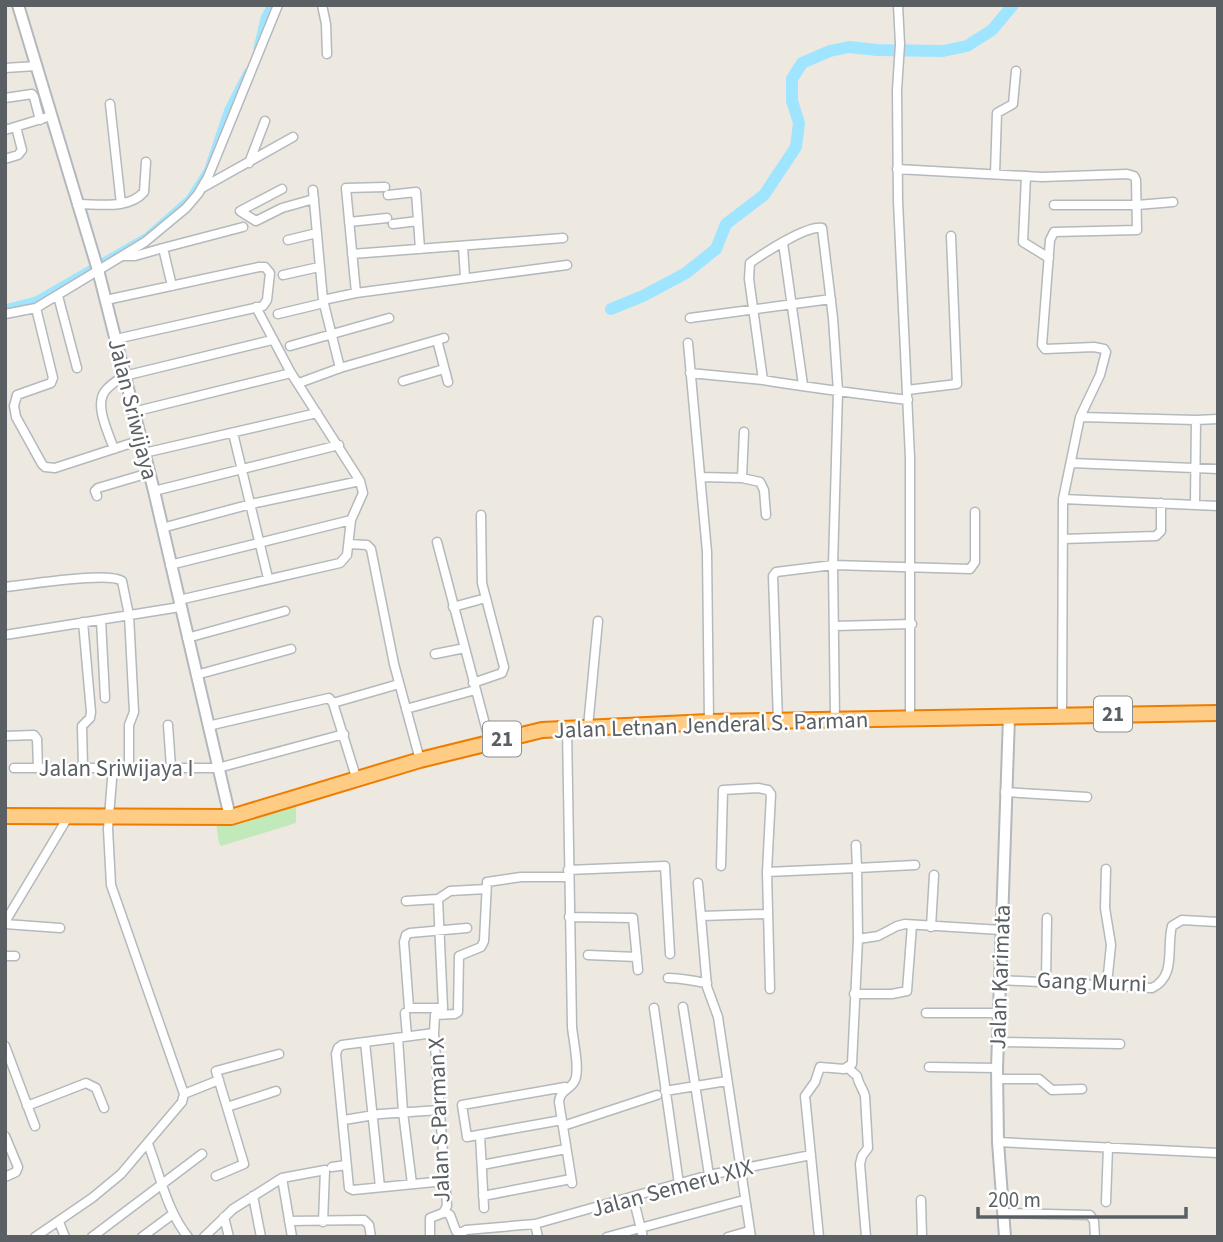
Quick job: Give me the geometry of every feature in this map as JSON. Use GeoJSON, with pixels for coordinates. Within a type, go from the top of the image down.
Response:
{"type":"FeatureCollection","features":[{"type":"Feature","properties":{"kind":"highway","name":"21"},"geometry":{"type":"LineString","coordinates":[[1009,717],[1218,713]]}},
{"type":"Feature","properties":{"kind":"highway","name":"Jalan Letnan Jenderal S. Parman"},"geometry":{"type":"LineString","coordinates":[[5,816],[230,817],[420,760],[534,731],[709,722],[1009,717]]}},
{"type":"Feature","properties":{"kind":"street","name":"Jalan Sriwijaya"},"geometry":{"type":"LineString","coordinates":[[18,5],[36,66],[45,118],[77,204],[106,300],[230,817]]}},
{"type":"Feature","properties":{"kind":"street"},"geometry":{"type":"LineString","coordinates":[[5,314],[36,307],[58,296],[96,265],[123,256],[186,208],[202,188],[278,5]]}},
{"type":"Feature","properties":{"kind":"street"},"geometry":{"type":"LineString","coordinates":[[322,5],[327,54]]}},
{"type":"Feature","properties":{"kind":"street"},"geometry":{"type":"LineString","coordinates":[[898,5],[900,56],[897,169],[908,400],[911,719]]}},
{"type":"Feature","properties":{"kind":"street"},"geometry":{"type":"LineString","coordinates":[[5,68],[36,66]]}},
{"type":"Feature","properties":{"kind":"street"},"geometry":{"type":"LineString","coordinates":[[995,174],[997,113],[1013,104],[1016,71]]}},
{"type":"Feature","properties":{"kind":"street"},"geometry":{"type":"LineString","coordinates":[[5,98],[32,94],[45,118],[5,130]]}},
{"type":"Feature","properties":{"kind":"street"},"geometry":{"type":"LineString","coordinates":[[110,104],[121,204]]}},
{"type":"Feature","properties":{"kind":"street"},"geometry":{"type":"LineString","coordinates":[[249,163],[265,121]]}},
{"type":"Feature","properties":{"kind":"street"},"geometry":{"type":"LineString","coordinates":[[5,159],[18,155],[22,150],[16,127]]}},
{"type":"Feature","properties":{"kind":"street"},"geometry":{"type":"LineString","coordinates":[[202,188],[293,137]]}},
{"type":"Feature","properties":{"kind":"street"},"geometry":{"type":"LineString","coordinates":[[77,204],[121,204],[135,200],[144,192],[146,162]]}},
{"type":"Feature","properties":{"kind":"street"},"geometry":{"type":"LineString","coordinates":[[897,169],[1026,176],[1134,176],[1137,230],[1054,232],[1050,240],[1048,286],[1043,308],[1043,348],[1094,347],[1104,349],[1105,352],[1100,375],[1080,417],[1063,499],[1062,715]]}},
{"type":"Feature","properties":{"kind":"street"},"geometry":{"type":"LineString","coordinates":[[1026,176],[1023,242],[1049,258]]}},
{"type":"Feature","properties":{"kind":"street"},"geometry":{"type":"LineString","coordinates":[[356,293],[346,188],[415,192],[420,249]]}},
{"type":"Feature","properties":{"kind":"street"},"geometry":{"type":"LineString","coordinates":[[282,189],[240,211],[256,221],[314,195],[323,301],[340,368]]}},
{"type":"Feature","properties":{"kind":"street"},"geometry":{"type":"LineString","coordinates":[[1054,205],[1173,202]]}},
{"type":"Feature","properties":{"kind":"street"},"geometry":{"type":"LineString","coordinates":[[349,222],[418,221]]}},
{"type":"Feature","properties":{"kind":"street"},"geometry":{"type":"LineString","coordinates":[[123,256],[135,256],[243,227]]}},
{"type":"Feature","properties":{"kind":"street"},"geometry":{"type":"LineString","coordinates":[[763,380],[749,265],[783,243],[814,228],[822,228],[838,391],[833,565],[835,720]]}},
{"type":"Feature","properties":{"kind":"street"},"geometry":{"type":"LineString","coordinates":[[288,240],[317,233]]}},
{"type":"Feature","properties":{"kind":"street"},"geometry":{"type":"LineString","coordinates":[[907,390],[957,384],[951,236]]}},
{"type":"Feature","properties":{"kind":"street"},"geometry":{"type":"LineString","coordinates":[[352,254],[563,238]]}},
{"type":"Feature","properties":{"kind":"street"},"geometry":{"type":"LineString","coordinates":[[783,243],[803,385]]}},
{"type":"Feature","properties":{"kind":"street"},"geometry":{"type":"LineString","coordinates":[[463,246],[465,278]]}},
{"type":"Feature","properties":{"kind":"street"},"geometry":{"type":"LineString","coordinates":[[163,248],[172,286]]}},
{"type":"Feature","properties":{"kind":"street"},"geometry":{"type":"LineString","coordinates":[[278,314],[356,293],[567,265]]}},
{"type":"Feature","properties":{"kind":"street"},"geometry":{"type":"LineString","coordinates":[[106,300],[265,267],[270,273],[267,300],[263,306],[116,339]]}},
{"type":"Feature","properties":{"kind":"street"},"geometry":{"type":"LineString","coordinates":[[283,275],[320,267]]}},
{"type":"Feature","properties":{"kind":"street"},"geometry":{"type":"LineString","coordinates":[[58,296],[77,368]]}},
{"type":"Feature","properties":{"kind":"street"},"geometry":{"type":"LineString","coordinates":[[690,318],[831,299]]}},
{"type":"Feature","properties":{"kind":"street"},"geometry":{"type":"LineString","coordinates":[[36,307],[53,378],[51,383],[17,395],[14,411],[42,464],[49,469],[89,459],[141,440]]}},
{"type":"Feature","properties":{"kind":"street"},"geometry":{"type":"LineString","coordinates":[[5,635],[128,615],[268,578],[340,563],[346,558],[351,520],[363,493],[360,481],[291,373],[256,307]]}},
{"type":"Feature","properties":{"kind":"street"},"geometry":{"type":"LineString","coordinates":[[290,346],[389,318]]}},
{"type":"Feature","properties":{"kind":"street"},"geometry":{"type":"LineString","coordinates":[[299,383],[340,368],[441,339],[448,382]]}},
{"type":"Feature","properties":{"kind":"street"},"geometry":{"type":"LineString","coordinates":[[114,449],[102,413],[101,400],[106,389],[124,376],[272,340]]}},
{"type":"Feature","properties":{"kind":"street"},"geometry":{"type":"LineString","coordinates":[[688,343],[701,477],[709,616],[709,722]]}},
{"type":"Feature","properties":{"kind":"street"},"geometry":{"type":"LineString","coordinates":[[403,381],[444,369]]}},
{"type":"Feature","properties":{"kind":"street"},"geometry":{"type":"LineString","coordinates":[[133,412],[291,373]]}},
{"type":"Feature","properties":{"kind":"street"},"geometry":{"type":"LineString","coordinates":[[690,373],[908,400]]}},
{"type":"Feature","properties":{"kind":"street"},"geometry":{"type":"LineString","coordinates":[[144,453],[317,413]]}},
{"type":"Feature","properties":{"kind":"street"},"geometry":{"type":"LineString","coordinates":[[1080,417],[1218,419]]}},
{"type":"Feature","properties":{"kind":"street"},"geometry":{"type":"LineString","coordinates":[[1195,503],[1196,420]]}},
{"type":"Feature","properties":{"kind":"street"},"geometry":{"type":"LineString","coordinates":[[742,478],[744,432]]}},
{"type":"Feature","properties":{"kind":"street"},"geometry":{"type":"LineString","coordinates":[[233,433],[268,578]]}},
{"type":"Feature","properties":{"kind":"street"},"geometry":{"type":"LineString","coordinates":[[153,491],[339,445]]}},
{"type":"Feature","properties":{"kind":"street"},"geometry":{"type":"LineString","coordinates":[[1071,463],[1218,468]]}},
{"type":"Feature","properties":{"kind":"street"},"geometry":{"type":"LineString","coordinates":[[97,496],[95,491],[98,488],[149,473]]}},
{"type":"Feature","properties":{"kind":"street"},"geometry":{"type":"LineString","coordinates":[[701,477],[742,478],[761,483],[766,514]]}},
{"type":"Feature","properties":{"kind":"street"},"geometry":{"type":"LineString","coordinates":[[162,528],[251,504],[360,481]]}},
{"type":"Feature","properties":{"kind":"street"},"geometry":{"type":"LineString","coordinates":[[1063,499],[1218,506]]}},
{"type":"Feature","properties":{"kind":"street"},"geometry":{"type":"LineString","coordinates":[[1063,539],[1156,537],[1161,531],[1161,503]]}},
{"type":"Feature","properties":{"kind":"street"},"geometry":{"type":"LineString","coordinates":[[778,721],[773,576],[780,570],[833,565],[962,569],[972,567],[975,562],[975,512]]}},
{"type":"Feature","properties":{"kind":"street"},"geometry":{"type":"LineString","coordinates":[[406,709],[474,686],[502,673],[505,667],[480,568],[481,515]]}},
{"type":"Feature","properties":{"kind":"street"},"geometry":{"type":"LineString","coordinates":[[170,565],[351,520]]}},
{"type":"Feature","properties":{"kind":"street"},"geometry":{"type":"LineString","coordinates":[[436,542],[490,743]]}},
{"type":"Feature","properties":{"kind":"street"},"geometry":{"type":"LineString","coordinates":[[349,544],[367,545],[371,549],[399,684],[420,760]]}},
{"type":"Feature","properties":{"kind":"street"},"geometry":{"type":"LineString","coordinates":[[5,587],[88,578],[118,578],[123,585],[128,615],[134,712],[129,725],[129,767]]}},
{"type":"Feature","properties":{"kind":"street"},"geometry":{"type":"LineString","coordinates":[[453,607],[486,598]]}},
{"type":"Feature","properties":{"kind":"street"},"geometry":{"type":"LineString","coordinates":[[187,638],[285,611]]}},
{"type":"Feature","properties":{"kind":"street"},"geometry":{"type":"LineString","coordinates":[[101,620],[105,698]]}},
{"type":"Feature","properties":{"kind":"street"},"geometry":{"type":"LineString","coordinates":[[588,727],[598,621]]}},
{"type":"Feature","properties":{"kind":"street"},"geometry":{"type":"LineString","coordinates":[[83,622],[91,712],[90,718],[82,726],[83,768]]}},
{"type":"Feature","properties":{"kind":"street"},"geometry":{"type":"LineString","coordinates":[[834,626],[912,624]]}},
{"type":"Feature","properties":{"kind":"street"},"geometry":{"type":"LineString","coordinates":[[435,654],[465,648]]}},
{"type":"Feature","properties":{"kind":"street"},"geometry":{"type":"LineString","coordinates":[[196,675],[291,649]]}},
{"type":"Feature","properties":{"kind":"street"},"geometry":{"type":"LineString","coordinates":[[208,726],[399,684]]}},
{"type":"Feature","properties":{"kind":"street"},"geometry":{"type":"LineString","coordinates":[[331,700],[357,780]]}},
{"type":"Feature","properties":{"kind":"street","name":"Jalan Karimata"},"geometry":{"type":"LineString","coordinates":[[1005,1237],[997,1073],[1009,717]]}},
{"type":"Feature","properties":{"kind":"street"},"geometry":{"type":"LineString","coordinates":[[168,725],[171,767]]}},
{"type":"Feature","properties":{"kind":"street"},"geometry":{"type":"LineString","coordinates":[[483,1196],[571,1181],[559,1096],[575,1080],[577,1072],[572,1027],[567,728]]}},
{"type":"Feature","properties":{"kind":"street","name":"Jalan Sriwijaya I"},"geometry":{"type":"LineString","coordinates":[[14,768],[218,768],[344,734]]}},
{"type":"Feature","properties":{"kind":"street"},"geometry":{"type":"LineString","coordinates":[[5,736],[34,735],[37,738],[38,768]]}},
{"type":"Feature","properties":{"kind":"street"},"geometry":{"type":"LineString","coordinates":[[35,1237],[121,1174],[183,1102],[184,1094],[111,885],[108,829],[113,767]]}},
{"type":"Feature","properties":{"kind":"street"},"geometry":{"type":"LineString","coordinates":[[721,866],[723,790],[768,789],[771,794],[766,872],[770,989]]}},
{"type":"Feature","properties":{"kind":"street"},"geometry":{"type":"LineString","coordinates":[[1005,792],[1087,797]]}},
{"type":"Feature","properties":{"kind":"street"},"geometry":{"type":"LineString","coordinates":[[60,928],[5,923],[68,817]]}},
{"type":"Feature","properties":{"kind":"street"},"geometry":{"type":"LineString","coordinates":[[848,1068],[852,1059],[858,939],[856,845]]}},
{"type":"Feature","properties":{"kind":"street"},"geometry":{"type":"LineString","coordinates":[[766,872],[915,864]]}},
{"type":"Feature","properties":{"kind":"street"},"geometry":{"type":"LineString","coordinates":[[406,901],[438,899],[450,891],[486,889],[487,882],[492,880],[665,866],[670,954]]}},
{"type":"Feature","properties":{"kind":"street"},"geometry":{"type":"LineString","coordinates":[[1106,869],[1105,908],[1111,945],[1107,984]]}},
{"type":"Feature","properties":{"kind":"street"},"geometry":{"type":"LineString","coordinates":[[931,926],[934,875]]}},
{"type":"Feature","properties":{"kind":"street"},"geometry":{"type":"LineString","coordinates":[[698,883],[707,985],[716,1010],[750,1234],[728,1237]]}},
{"type":"Feature","properties":{"kind":"street","name":"Jalan S Parman X"},"geometry":{"type":"LineString","coordinates":[[430,1237],[430,1218],[445,1212],[447,1206],[433,1033],[435,1015],[455,1014],[459,1010],[459,956],[481,947],[484,941],[486,889]]}},
{"type":"Feature","properties":{"kind":"street"},"geometry":{"type":"LineString","coordinates":[[438,899],[440,931],[443,1008],[411,1009],[408,1005],[404,942],[407,935],[440,931],[467,928]]}},
{"type":"Feature","properties":{"kind":"street"},"geometry":{"type":"LineString","coordinates":[[701,916],[767,914]]}},
{"type":"Feature","properties":{"kind":"street"},"geometry":{"type":"LineString","coordinates":[[569,917],[631,916],[634,920],[638,970]]}},
{"type":"Feature","properties":{"kind":"street"},"geometry":{"type":"LineString","coordinates":[[1046,918],[1046,981]]}},
{"type":"Feature","properties":{"kind":"street","name":"Gang Murni"},"geometry":{"type":"LineString","coordinates":[[1000,979],[1156,986],[1165,977],[1170,963],[1172,926],[1182,920],[1218,922]]}},
{"type":"Feature","properties":{"kind":"street"},"geometry":{"type":"LineString","coordinates":[[858,939],[878,936],[902,925],[1001,930]]}},
{"type":"Feature","properties":{"kind":"street"},"geometry":{"type":"LineString","coordinates":[[854,994],[892,994],[907,991],[912,925]]}},
{"type":"Feature","properties":{"kind":"street"},"geometry":{"type":"LineString","coordinates":[[589,955],[637,957]]}},
{"type":"Feature","properties":{"kind":"street"},"geometry":{"type":"LineString","coordinates":[[668,978],[688,978],[707,985]]}},
{"type":"Feature","properties":{"kind":"street"},"geometry":{"type":"LineString","coordinates":[[683,1006],[709,1175]]}},
{"type":"Feature","properties":{"kind":"street"},"geometry":{"type":"LineString","coordinates":[[654,1008],[661,1093],[678,1184]]}},
{"type":"Feature","properties":{"kind":"street"},"geometry":{"type":"LineString","coordinates":[[405,1013],[403,1112],[412,1184]]}},
{"type":"Feature","properties":{"kind":"street"},"geometry":{"type":"LineString","coordinates":[[926,1013],[999,1013]]}},
{"type":"Feature","properties":{"kind":"street"},"geometry":{"type":"LineString","coordinates":[[433,1033],[342,1045],[336,1054],[346,1165],[351,1189],[445,1181]]}},
{"type":"Feature","properties":{"kind":"street"},"geometry":{"type":"LineString","coordinates":[[365,1042],[380,1187]]}},
{"type":"Feature","properties":{"kind":"street"},"geometry":{"type":"LineString","coordinates":[[998,1042],[1120,1044]]}},
{"type":"Feature","properties":{"kind":"street"},"geometry":{"type":"LineString","coordinates":[[5,1046],[35,1126]]}},
{"type":"Feature","properties":{"kind":"street"},"geometry":{"type":"LineString","coordinates":[[216,1176],[243,1164],[216,1071],[279,1054]]}},
{"type":"Feature","properties":{"kind":"street"},"geometry":{"type":"LineString","coordinates":[[819,1237],[806,1093],[815,1082],[820,1067],[848,1068],[857,1076],[865,1096],[868,1148],[860,1164],[866,1237]]}},
{"type":"Feature","properties":{"kind":"street"},"geometry":{"type":"LineString","coordinates":[[929,1067],[1038,1079],[1052,1090],[1082,1089]]}},
{"type":"Feature","properties":{"kind":"street"},"geometry":{"type":"LineString","coordinates":[[184,1094],[219,1080]]}},
{"type":"Feature","properties":{"kind":"street"},"geometry":{"type":"LineString","coordinates":[[568,1087],[462,1105],[467,1137],[562,1123],[661,1093],[727,1081]]}},
{"type":"Feature","properties":{"kind":"street"},"geometry":{"type":"LineString","coordinates":[[27,1106],[86,1083],[96,1088],[104,1108]]}},
{"type":"Feature","properties":{"kind":"street"},"geometry":{"type":"LineString","coordinates":[[227,1107],[276,1091]]}},
{"type":"Feature","properties":{"kind":"street"},"geometry":{"type":"LineString","coordinates":[[344,1120],[440,1110]]}},
{"type":"Feature","properties":{"kind":"street"},"geometry":{"type":"LineString","coordinates":[[480,1135],[484,1208]]}},
{"type":"Feature","properties":{"kind":"street"},"geometry":{"type":"LineString","coordinates":[[5,1136],[18,1167],[16,1172],[5,1177]]}},
{"type":"Feature","properties":{"kind":"street"},"geometry":{"type":"LineString","coordinates":[[999,1142],[1218,1153]]}},
{"type":"Feature","properties":{"kind":"street"},"geometry":{"type":"LineString","coordinates":[[148,1144],[177,1224],[188,1237]]}},
{"type":"Feature","properties":{"kind":"street"},"geometry":{"type":"LineString","coordinates":[[1106,1202],[1108,1147]]}},
{"type":"Feature","properties":{"kind":"street"},"geometry":{"type":"LineString","coordinates":[[482,1165],[566,1149]]}},
{"type":"Feature","properties":{"kind":"street"},"geometry":{"type":"LineString","coordinates":[[92,1237],[202,1154]]}},
{"type":"Feature","properties":{"kind":"street","name":"Jalan Semeru XIX"},"geometry":{"type":"LineString","coordinates":[[461,1235],[535,1224],[709,1175],[811,1155]]}},
{"type":"Feature","properties":{"kind":"street"},"geometry":{"type":"LineString","coordinates":[[332,1167],[346,1165]]}},
{"type":"Feature","properties":{"kind":"street"},"geometry":{"type":"LineString","coordinates":[[204,1237],[224,1217],[282,1178],[325,1170],[323,1222]]}},
{"type":"Feature","properties":{"kind":"street"},"geometry":{"type":"LineString","coordinates":[[282,1178],[292,1237]]}},
{"type":"Feature","properties":{"kind":"street"},"geometry":{"type":"LineString","coordinates":[[253,1196],[261,1237]]}},
{"type":"Feature","properties":{"kind":"street"},"geometry":{"type":"LineString","coordinates":[[634,1197],[642,1232]]}},
{"type":"Feature","properties":{"kind":"street"},"geometry":{"type":"LineString","coordinates":[[607,1237],[642,1232],[744,1200]]}},
{"type":"Feature","properties":{"kind":"street"},"geometry":{"type":"LineString","coordinates":[[921,1200],[922,1237]]}},
{"type":"Feature","properties":{"kind":"street"},"geometry":{"type":"LineString","coordinates":[[445,1212],[450,1215],[456,1231],[461,1235]]}},
{"type":"Feature","properties":{"kind":"street"},"geometry":{"type":"LineString","coordinates":[[1003,1213],[1090,1215],[1094,1221],[1095,1237]]}},
{"type":"Feature","properties":{"kind":"street"},"geometry":{"type":"LineString","coordinates":[[142,1237],[173,1214]]}},
{"type":"Feature","properties":{"kind":"street"},"geometry":{"type":"LineString","coordinates":[[224,1217],[229,1237]]}},
{"type":"Feature","properties":{"kind":"street"},"geometry":{"type":"LineString","coordinates":[[289,1221],[364,1220],[368,1223],[371,1237]]}},
{"type":"Feature","properties":{"kind":"street"},"geometry":{"type":"LineString","coordinates":[[59,1222],[65,1237]]}},
{"type":"Feature","properties":{"kind":"street"},"geometry":{"type":"LineString","coordinates":[[535,1224],[538,1237]]}},
{"type":"Feature","properties":{"kind":"green space"},"geometry":{"type":"Polygon","coordinates":[[[296,798],[296,823],[221,846],[219,843],[215,817],[296,798]]]}},
{"type":"Feature","properties":{"kind":"waterway"},"geometry":{"type":"LineString","coordinates":[[257,48],[264,18],[271,5]]}},
{"type":"Feature","properties":{"kind":"waterway"},"geometry":{"type":"LineString","coordinates":[[611,309],[643,296],[686,273],[716,249],[726,224],[764,195],[796,147],[799,123],[792,101],[792,79],[802,63],[830,51],[849,47],[943,51],[967,46],[992,30],[1013,5]]}},
{"type":"Feature","properties":{"kind":"waterway"},"geometry":{"type":"LineString","coordinates":[[5,308],[36,300],[147,236],[189,199],[207,171],[228,109],[247,72]]}}]}
